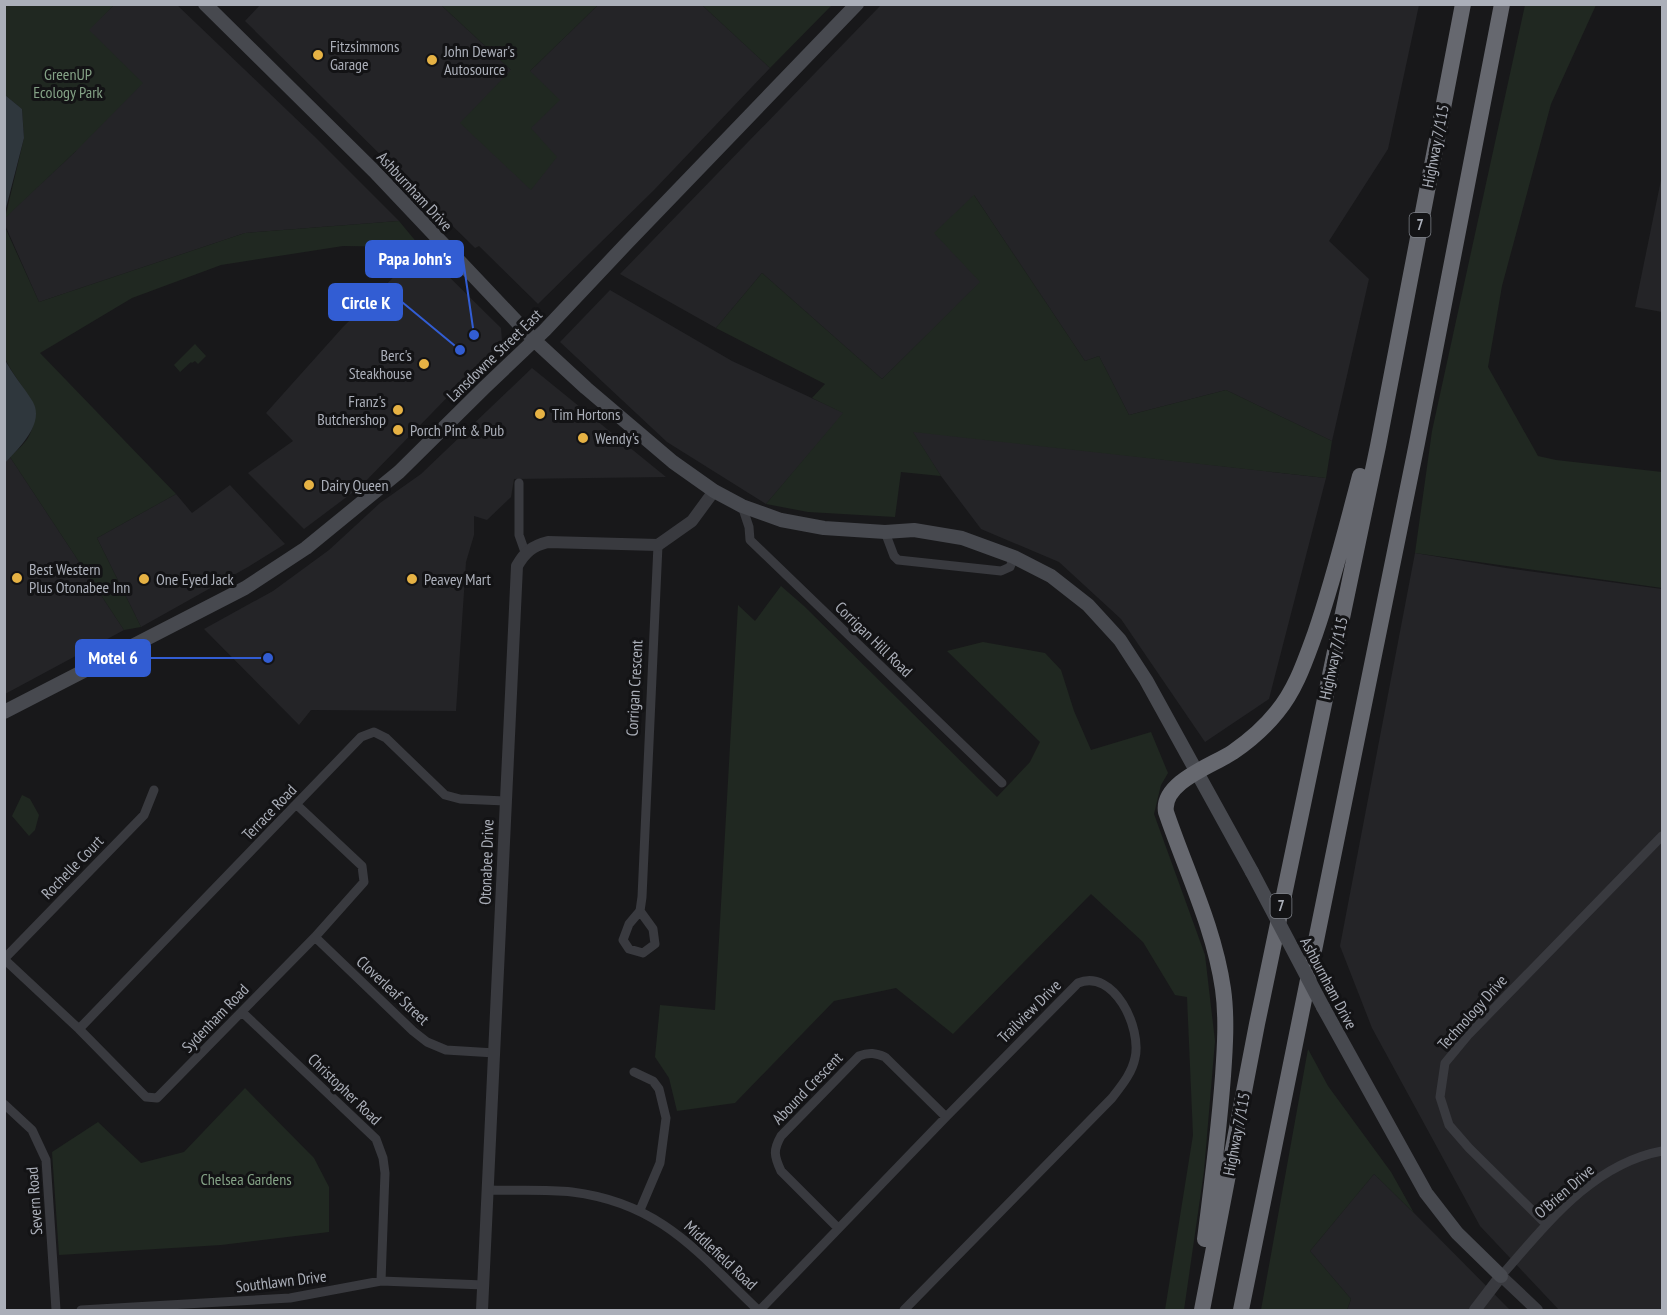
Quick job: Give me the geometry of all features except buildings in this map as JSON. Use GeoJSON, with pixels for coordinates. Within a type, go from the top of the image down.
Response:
{"type":"FeatureCollection","features":[{"type":"Feature","properties":{"kind":"highway","name":"Highway 7/115"},"geometry":{"type":"LineString","coordinates":[[1202,1311],[1360,502],[1395,352],[1463,4]]}},
{"type":"Feature","properties":{"kind":"highway"},"geometry":{"type":"LineString","coordinates":[[1241,1311],[1404,509],[1502,4]]}},
{"type":"Feature","properties":{"kind":"highway"},"geometry":{"type":"LineString","coordinates":[[1194,1311],[1201,1274],[1221,1104],[1224,1048],[1223,991],[1206,920],[1165,806],[1176,786],[1252,738],[1278,712],[1297,681],[1360,502]]}},
{"type":"Feature","properties":{"kind":"highway"},"geometry":{"type":"LineString","coordinates":[[1252,1311],[1259,1254],[1258,1228]]}},
{"type":"Feature","properties":{"kind":"main road","name":"Ashburnham Drive"},"geometry":{"type":"LineString","coordinates":[[205,4],[374,171],[534,340],[673,462],[714,491],[742,506],[781,520],[824,528],[914,530],[962,538],[1014,557],[1051,576],[1088,606],[1120,640],[1146,680],[1426,1192],[1457,1233],[1501,1276]]}},
{"type":"Feature","properties":{"kind":"main road","name":"Lansdowne Street East"},"geometry":{"type":"LineString","coordinates":[[4,712],[244,588],[312,544],[401,470],[534,340],[857,4]]}},
{"type":"Feature","properties":{"kind":"street"},"geometry":{"type":"LineString","coordinates":[[519,483],[519,535],[525,552],[548,542],[658,545],[692,521],[714,491]]}},
{"type":"Feature","properties":{"kind":"street","name":"Corrigan Hill Road"},"geometry":{"type":"LineString","coordinates":[[742,506],[749,527],[750,540],[1002,783]]}},
{"type":"Feature","properties":{"kind":"street"},"geometry":{"type":"LineString","coordinates":[[885,531],[894,556],[898,560],[1001,571],[1010,567],[1014,557]]}},
{"type":"Feature","properties":{"kind":"street","name":"Corrigan Crescent"},"geometry":{"type":"LineString","coordinates":[[640,911],[658,545]]}},
{"type":"Feature","properties":{"kind":"street","name":"Otonabee Drive"},"geometry":{"type":"LineString","coordinates":[[482,1311],[517,566],[525,552]]}},
{"type":"Feature","properties":{"kind":"street","name":"Terrace Road"},"geometry":{"type":"LineString","coordinates":[[79,1029],[361,737],[374,732],[386,738],[444,795],[460,799],[506,801]]}},
{"type":"Feature","properties":{"kind":"street","name":"Rochelle Court"},"geometry":{"type":"LineString","coordinates":[[4,959],[144,814],[154,790]]}},
{"type":"Feature","properties":{"kind":"street","name":"Sydenham Road"},"geometry":{"type":"LineString","coordinates":[[4,959],[79,1029],[140,1091],[146,1096],[157,1098],[315,937],[364,882],[362,866],[297,804]]}},
{"type":"Feature","properties":{"kind":"street","name":"Technology Drive"},"geometry":{"type":"LineString","coordinates":[[1546,1224],[1468,1148],[1449,1125],[1440,1097],[1446,1063],[1469,1034],[1662,836]]}},
{"type":"Feature","properties":{"kind":"street","name":"Cloverleaf Street"},"geometry":{"type":"LineString","coordinates":[[315,937],[427,1042],[446,1050],[495,1053]]}},
{"type":"Feature","properties":{"kind":"street","name":"Trailview Drive"},"geometry":{"type":"LineString","coordinates":[[759,1311],[1078,983],[1086,980],[1099,981],[1114,993],[1127,1011],[1136,1033],[1136,1057],[1127,1080],[904,1311]]}},
{"type":"Feature","properties":{"kind":"street","name":"Christopher Road"},"geometry":{"type":"LineString","coordinates":[[242,1012],[376,1139],[384,1158],[385,1173],[381,1281]]}},
{"type":"Feature","properties":{"kind":"street","name":"Abound Crescent"},"geometry":{"type":"LineString","coordinates":[[838,1228],[781,1171],[775,1159],[774,1148],[781,1136],[859,1056],[866,1053],[885,1057],[946,1117]]}},
{"type":"Feature","properties":{"kind":"street"},"geometry":{"type":"LineString","coordinates":[[634,1072],[653,1081],[659,1089],[666,1118],[660,1163],[640,1210]]}},
{"type":"Feature","properties":{"kind":"street","name":"Severn Road"},"geometry":{"type":"LineString","coordinates":[[4,1104],[32,1130],[46,1160],[56,1311]]}},
{"type":"Feature","properties":{"kind":"street","name":"O'Brien Drive"},"geometry":{"type":"LineString","coordinates":[[1501,1276],[1546,1224],[1591,1183],[1624,1163],[1662,1151]]}},
{"type":"Feature","properties":{"kind":"street","name":"Middlefield Road"},"geometry":{"type":"LineString","coordinates":[[488,1190],[572,1192],[640,1210],[675,1231],[759,1311]]}},
{"type":"Feature","properties":{"kind":"street"},"geometry":{"type":"LineString","coordinates":[[1475,1311],[1501,1276]]}},
{"type":"Feature","properties":{"kind":"street","name":"Ashburnham Drive"},"geometry":{"type":"LineString","coordinates":[[1501,1276],[1537,1311]]}},
{"type":"Feature","properties":{"kind":"street","name":"Southlawn Drive"},"geometry":{"type":"LineString","coordinates":[[81,1311],[203,1307],[290,1298],[381,1281],[484,1285]]}},
{"type":"Feature","properties":{"kind":"shaded area"},"geometry":{"type":"Polygon","coordinates":[[[176,4],[399,221],[245,233],[39,302],[4,218],[76,151],[89,29],[114,5],[176,4]]]}},
{"type":"Feature","properties":{"kind":"shaded area"},"geometry":{"type":"Polygon","coordinates":[[[260,5],[441,5],[511,70],[531,128],[530,71],[598,5],[702,5],[770,68],[654,190],[538,304],[479,246],[475,248],[245,21],[260,5]]]}},
{"type":"Feature","properties":{"kind":"shaded area"},"geometry":{"type":"Polygon","coordinates":[[[881,5],[1419,5],[1388,149],[1329,241],[1369,279],[1332,441],[1226,390],[1129,415],[1099,356],[1085,361],[974,195],[981,282],[882,379],[762,273],[716,328],[620,274],[881,5]]]}},
{"type":"Feature","properties":{"kind":"shaded area"},"geometry":{"type":"Polygon","coordinates":[[[5,95],[22,109],[24,138],[5,212],[5,95]]]}},
{"type":"Feature","properties":{"kind":"shaded area"},"geometry":{"type":"Polygon","coordinates":[[[1662,175],[1662,312],[1635,307],[1662,175]]]}},
{"type":"Feature","properties":{"kind":"shaded area"},"geometry":{"type":"Polygon","coordinates":[[[428,256],[501,328],[502,341],[360,487],[304,529],[248,473],[293,441],[266,413],[343,327],[411,260],[428,256]]]}},
{"type":"Feature","properties":{"kind":"shaded area"},"geometry":{"type":"Polygon","coordinates":[[[610,290],[732,361],[844,413],[766,504],[667,442],[560,342],[610,290]]]}},
{"type":"Feature","properties":{"kind":"shaded area"},"geometry":{"type":"Polygon","coordinates":[[[4,358],[36,410],[36,419],[28,436],[5,463],[4,358]]]}},
{"type":"Feature","properties":{"kind":"shaded area"},"geometry":{"type":"Polygon","coordinates":[[[532,368],[666,477],[514,479],[511,497],[487,520],[474,516],[474,535],[466,562],[456,711],[311,710],[299,725],[204,629],[273,591],[329,550],[380,503],[421,474],[532,368]]]}},
{"type":"Feature","properties":{"kind":"shaded area"},"geometry":{"type":"Polygon","coordinates":[[[912,431],[1326,478],[1269,699],[1205,742],[1121,619],[1059,562],[981,529],[941,476],[912,431]]]}},
{"type":"Feature","properties":{"kind":"shaded area"},"geometry":{"type":"Polygon","coordinates":[[[10,457],[124,630],[5,694],[4,463],[10,457]]]}},
{"type":"Feature","properties":{"kind":"shaded area"},"geometry":{"type":"Polygon","coordinates":[[[230,485],[285,544],[141,627],[97,538],[176,494],[192,513],[230,485]]]}},
{"type":"Feature","properties":{"kind":"shaded area"},"geometry":{"type":"Polygon","coordinates":[[[1415,553],[1662,589],[1662,1310],[1559,1310],[1480,1226],[1372,1028],[1340,946],[1415,553]]]}},
{"type":"Feature","properties":{"kind":"shaded area"},"geometry":{"type":"Polygon","coordinates":[[[1374,1174],[1510,1310],[1347,1310],[1351,1299],[1310,1251],[1374,1174]]]}},
{"type":"Feature","properties":{"kind":"green space","name":"GreenUP Ecology Park"},"geometry":{"type":"Polygon","coordinates":[[[5,5],[114,5],[89,30],[143,83],[5,218],[24,138],[22,109],[5,95],[5,5]]]}},
{"type":"Feature","properties":{"kind":"green space"},"geometry":{"type":"Polygon","coordinates":[[[441,5],[598,5],[530,71],[560,100],[531,128],[557,157],[531,190],[460,123],[511,70],[441,5]]]}},
{"type":"Feature","properties":{"kind":"green space"},"geometry":{"type":"Polygon","coordinates":[[[702,5],[832,5],[770,68],[702,5]]]}},
{"type":"Feature","properties":{"kind":"green space"},"geometry":{"type":"Polygon","coordinates":[[[1525,5],[1596,5],[1551,104],[1502,286],[1488,367],[1538,456],[1662,472],[1662,588],[1415,553],[1432,431],[1525,5]]]}},
{"type":"Feature","properties":{"kind":"green space"},"geometry":{"type":"Polygon","coordinates":[[[974,195],[1085,361],[1099,356],[1129,415],[1226,390],[1332,441],[1326,478],[913,432],[941,476],[901,472],[895,517],[808,512],[766,504],[843,413],[812,398],[825,384],[716,328],[762,273],[882,379],[980,282],[934,233],[974,195]]]}},
{"type":"Feature","properties":{"kind":"green space"},"geometry":{"type":"Polygon","coordinates":[[[399,221],[428,256],[411,247],[343,246],[221,265],[132,298],[40,353],[176,494],[97,538],[141,627],[124,630],[10,457],[29,436],[34,414],[28,396],[5,358],[4,225],[39,302],[245,233],[399,221]]]}},
{"type":"Feature","properties":{"kind":"green space"},"geometry":{"type":"Polygon","coordinates":[[[195,344],[206,356],[198,364],[195,361],[191,362],[180,372],[174,365],[195,344]]]}},
{"type":"Feature","properties":{"kind":"green space"},"geometry":{"type":"Polygon","coordinates":[[[781,586],[997,797],[1030,762],[1040,742],[947,651],[983,642],[1045,653],[1061,670],[1074,711],[1091,750],[1151,732],[1168,773],[1161,785],[1154,814],[1205,955],[1215,1041],[1204,1171],[1184,1310],[1165,1310],[1193,1135],[1187,997],[1175,995],[1143,942],[1091,894],[953,1034],[896,988],[834,1001],[735,1103],[677,1111],[669,1078],[655,1057],[660,1005],[715,1010],[738,605],[755,621],[781,586]]]}},
{"type":"Feature","properties":{"kind":"green space"},"geometry":{"type":"Polygon","coordinates":[[[22,795],[30,799],[39,815],[35,830],[29,836],[12,816],[22,795]]]}},
{"type":"Feature","properties":{"kind":"green space"},"geometry":{"type":"Polygon","coordinates":[[[1308,1049],[1328,1086],[1391,1172],[1414,1213],[1374,1174],[1310,1251],[1351,1299],[1347,1310],[1261,1310],[1308,1049]]]}},
{"type":"Feature","properties":{"kind":"green space","name":"Chelsea Gardens"},"geometry":{"type":"Polygon","coordinates":[[[245,1088],[314,1158],[329,1187],[329,1232],[221,1245],[59,1255],[52,1152],[98,1122],[141,1163],[184,1152],[245,1088]]]}},
{"type":"Feature","properties":{"kind":"place","name":"Fitzsimmons Garage"},"geometry":{"type":"Point","coordinates":[318,55]}},
{"type":"Feature","properties":{"kind":"place","name":"John Dewar's Autosource"},"geometry":{"type":"Point","coordinates":[432,60]}},
{"type":"Feature","properties":{"kind":"place","name":"Papa John's"},"geometry":{"type":"Point","coordinates":[474,335]}},
{"type":"Feature","properties":{"kind":"place","name":"Circle K"},"geometry":{"type":"Point","coordinates":[460,350]}},
{"type":"Feature","properties":{"kind":"place","name":"Berc's Steakhouse"},"geometry":{"type":"Point","coordinates":[424,364]}},
{"type":"Feature","properties":{"kind":"place","name":"Franz's Butchershop"},"geometry":{"type":"Point","coordinates":[398,410]}},
{"type":"Feature","properties":{"kind":"place","name":"Tim Hortons"},"geometry":{"type":"Point","coordinates":[540,414]}},
{"type":"Feature","properties":{"kind":"place","name":"Porch Pint & Pub"},"geometry":{"type":"Point","coordinates":[398,430]}},
{"type":"Feature","properties":{"kind":"place","name":"Wendy's"},"geometry":{"type":"Point","coordinates":[583,438]}},
{"type":"Feature","properties":{"kind":"place","name":"Dairy Queen"},"geometry":{"type":"Point","coordinates":[309,485]}},
{"type":"Feature","properties":{"kind":"place","name":"Best Western Plus Otonabee Inn"},"geometry":{"type":"Point","coordinates":[17,578]}},
{"type":"Feature","properties":{"kind":"place","name":"One Eyed Jack"},"geometry":{"type":"Point","coordinates":[144,579]}},
{"type":"Feature","properties":{"kind":"place","name":"Peavey Mart"},"geometry":{"type":"Point","coordinates":[412,579]}},
{"type":"Feature","properties":{"kind":"place","name":"Motel 6"},"geometry":{"type":"Point","coordinates":[268,658]}}]}
